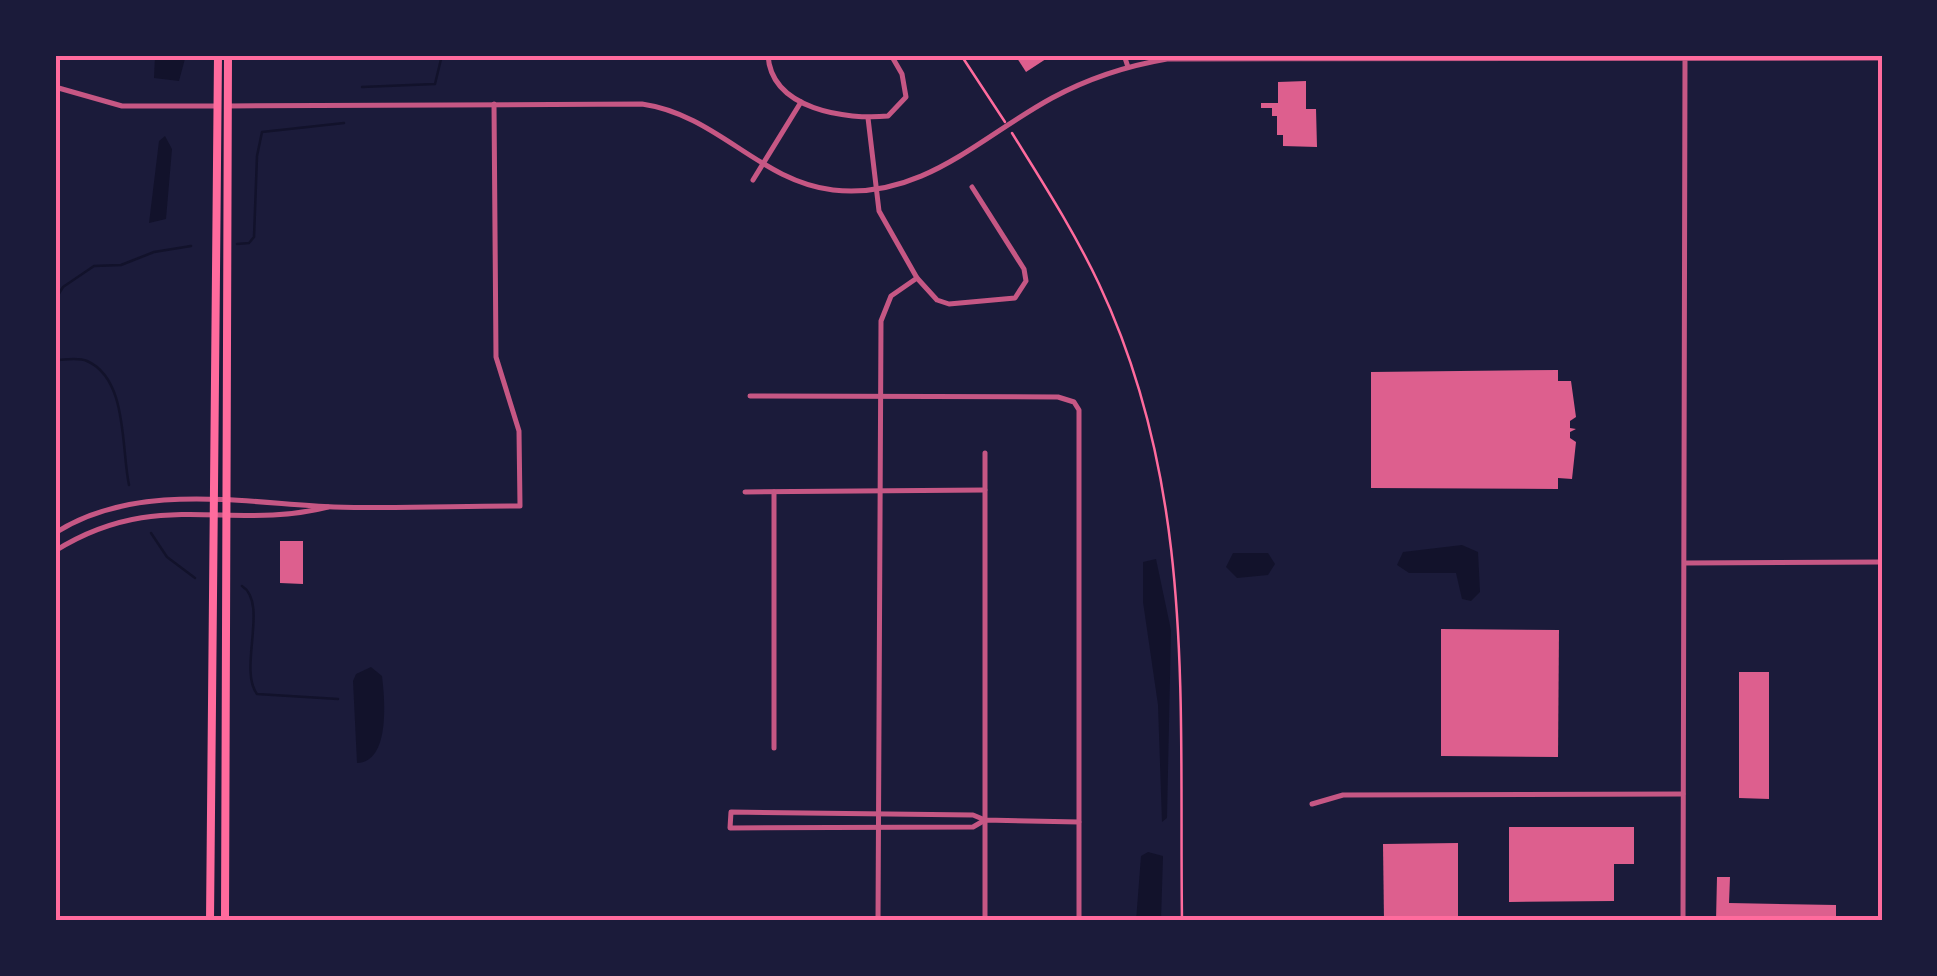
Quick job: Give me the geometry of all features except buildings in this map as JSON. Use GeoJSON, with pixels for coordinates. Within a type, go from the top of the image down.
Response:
{"type":"FeatureCollection","features":[{"type":"Feature","properties":{"kind":"main road"},"geometry":{"type":"LineString","coordinates":[[210,921],[218,55]]}},
{"type":"Feature","properties":{"kind":"main road"},"geometry":{"type":"LineString","coordinates":[[225,921],[228,55]]}},
{"type":"Feature","properties":{"kind":"main road"},"geometry":{"type":"LineString","coordinates":[[210,847],[226,848]]}},
{"type":"Feature","properties":{"kind":"street"},"geometry":{"type":"LineString","coordinates":[[768,55],[776,78],[801,102],[835,115],[868,118],[888,116],[906,97],[902,74],[891,55]]}},
{"type":"Feature","properties":{"kind":"street"},"geometry":{"type":"LineString","coordinates":[[1124,55],[1128,66]]}},
{"type":"Feature","properties":{"kind":"street"},"geometry":{"type":"LineString","coordinates":[[1683,921],[1686,57]]}},
{"type":"Feature","properties":{"kind":"street"},"geometry":{"type":"LineString","coordinates":[[55,87],[122,106],[658,106],[706,124],[786,177],[824,188],[876,190],[927,176],[1052,98],[1128,66],[1167,59],[1882,58]]}},
{"type":"Feature","properties":{"kind":"street"},"geometry":{"type":"LineString","coordinates":[[753,180],[801,102]]}},
{"type":"Feature","properties":{"kind":"street"},"geometry":{"type":"LineString","coordinates":[[55,533],[70,524],[128,505],[212,500],[229,507],[294,513],[331,506],[520,506],[519,431],[496,357],[494,104]]}},
{"type":"Feature","properties":{"kind":"street"},"geometry":{"type":"LineString","coordinates":[[868,118],[882,221],[917,278],[938,300],[949,304],[1004,301],[1023,290],[1024,268],[972,187]]}},
{"type":"Feature","properties":{"kind":"street"},"geometry":{"type":"LineString","coordinates":[[878,921],[882,314],[891,296],[917,278]]}},
{"type":"Feature","properties":{"kind":"street"},"geometry":{"type":"LineString","coordinates":[[750,396],[1067,398],[1082,417],[1079,921]]}},
{"type":"Feature","properties":{"kind":"street"},"geometry":{"type":"LineString","coordinates":[[984,454],[984,921]]}},
{"type":"Feature","properties":{"kind":"street"},"geometry":{"type":"LineString","coordinates":[[745,492],[985,490]]}},
{"type":"Feature","properties":{"kind":"street"},"geometry":{"type":"LineString","coordinates":[[774,492],[774,748]]}},
{"type":"Feature","properties":{"kind":"street"},"geometry":{"type":"LineString","coordinates":[[55,550],[122,521],[229,507]]}},
{"type":"Feature","properties":{"kind":"street"},"geometry":{"type":"LineString","coordinates":[[1686,562],[1882,562]]}},
{"type":"Feature","properties":{"kind":"street"},"geometry":{"type":"LineString","coordinates":[[1312,804],[1342,795],[1683,794]]}},
{"type":"Feature","properties":{"kind":"street"},"geometry":{"type":"LineString","coordinates":[[985,820],[972,827],[730,828],[731,812],[878,812],[1080,822]]}},
{"type":"Feature","properties":{"kind":"path"},"geometry":{"type":"LineString","coordinates":[[960,55],[1060,207],[1101,288],[1145,410],[1174,548],[1181,626],[1182,921]]}},
{"type":"Feature","properties":{"kind":"shaded area"},"geometry":{"type":"Polygon","coordinates":[[[155,55],[186,55],[179,81],[154,78],[155,55]]]}},
{"type":"Feature","properties":{"kind":"shaded area"},"geometry":{"type":"Polygon","coordinates":[[[165,136],[172,149],[166,219],[149,223],[159,141],[165,136]]]}},
{"type":"Feature","properties":{"kind":"shaded area"},"geometry":{"type":"Polygon","coordinates":[[[1462,545],[1478,552],[1480,592],[1471,601],[1462,599],[1456,573],[1409,573],[1397,565],[1403,552],[1462,545]]]}},
{"type":"Feature","properties":{"kind":"shaded area"},"geometry":{"type":"Polygon","coordinates":[[[1233,553],[1268,553],[1275,564],[1268,575],[1237,578],[1226,567],[1233,553]]]}},
{"type":"Feature","properties":{"kind":"shaded area"},"geometry":{"type":"Polygon","coordinates":[[[1156,559],[1171,630],[1167,818],[1162,822],[1158,705],[1143,602],[1143,562],[1156,559]]]}},
{"type":"Feature","properties":{"kind":"shaded area"},"geometry":{"type":"Polygon","coordinates":[[[371,667],[382,676],[383,728],[375,752],[368,760],[357,763],[353,681],[356,674],[371,667]]]}},
{"type":"Feature","properties":{"kind":"shaded area"},"geometry":{"type":"Polygon","coordinates":[[[1148,852],[1163,856],[1161,921],[1136,921],[1141,856],[1148,852]]]}},
{"type":"Feature","properties":{"kind":"waterway"},"geometry":{"type":"LineString","coordinates":[[362,87],[435,84],[442,55]]}},
{"type":"Feature","properties":{"kind":"waterway"},"geometry":{"type":"LineString","coordinates":[[237,244],[249,243],[254,237],[257,156],[262,132],[344,123]]}},
{"type":"Feature","properties":{"kind":"waterway"},"geometry":{"type":"LineString","coordinates":[[55,300],[63,287],[94,266],[121,265],[154,252],[191,246]]}},
{"type":"Feature","properties":{"kind":"waterway"},"geometry":{"type":"LineString","coordinates":[[55,360],[87,361],[110,383],[120,416],[129,485]]}},
{"type":"Feature","properties":{"kind":"waterway"},"geometry":{"type":"LineString","coordinates":[[151,533],[167,557],[195,578]]}},
{"type":"Feature","properties":{"kind":"waterway"},"geometry":{"type":"LineString","coordinates":[[242,586],[250,594],[253,607],[250,669],[257,694],[338,699]]}}]}
